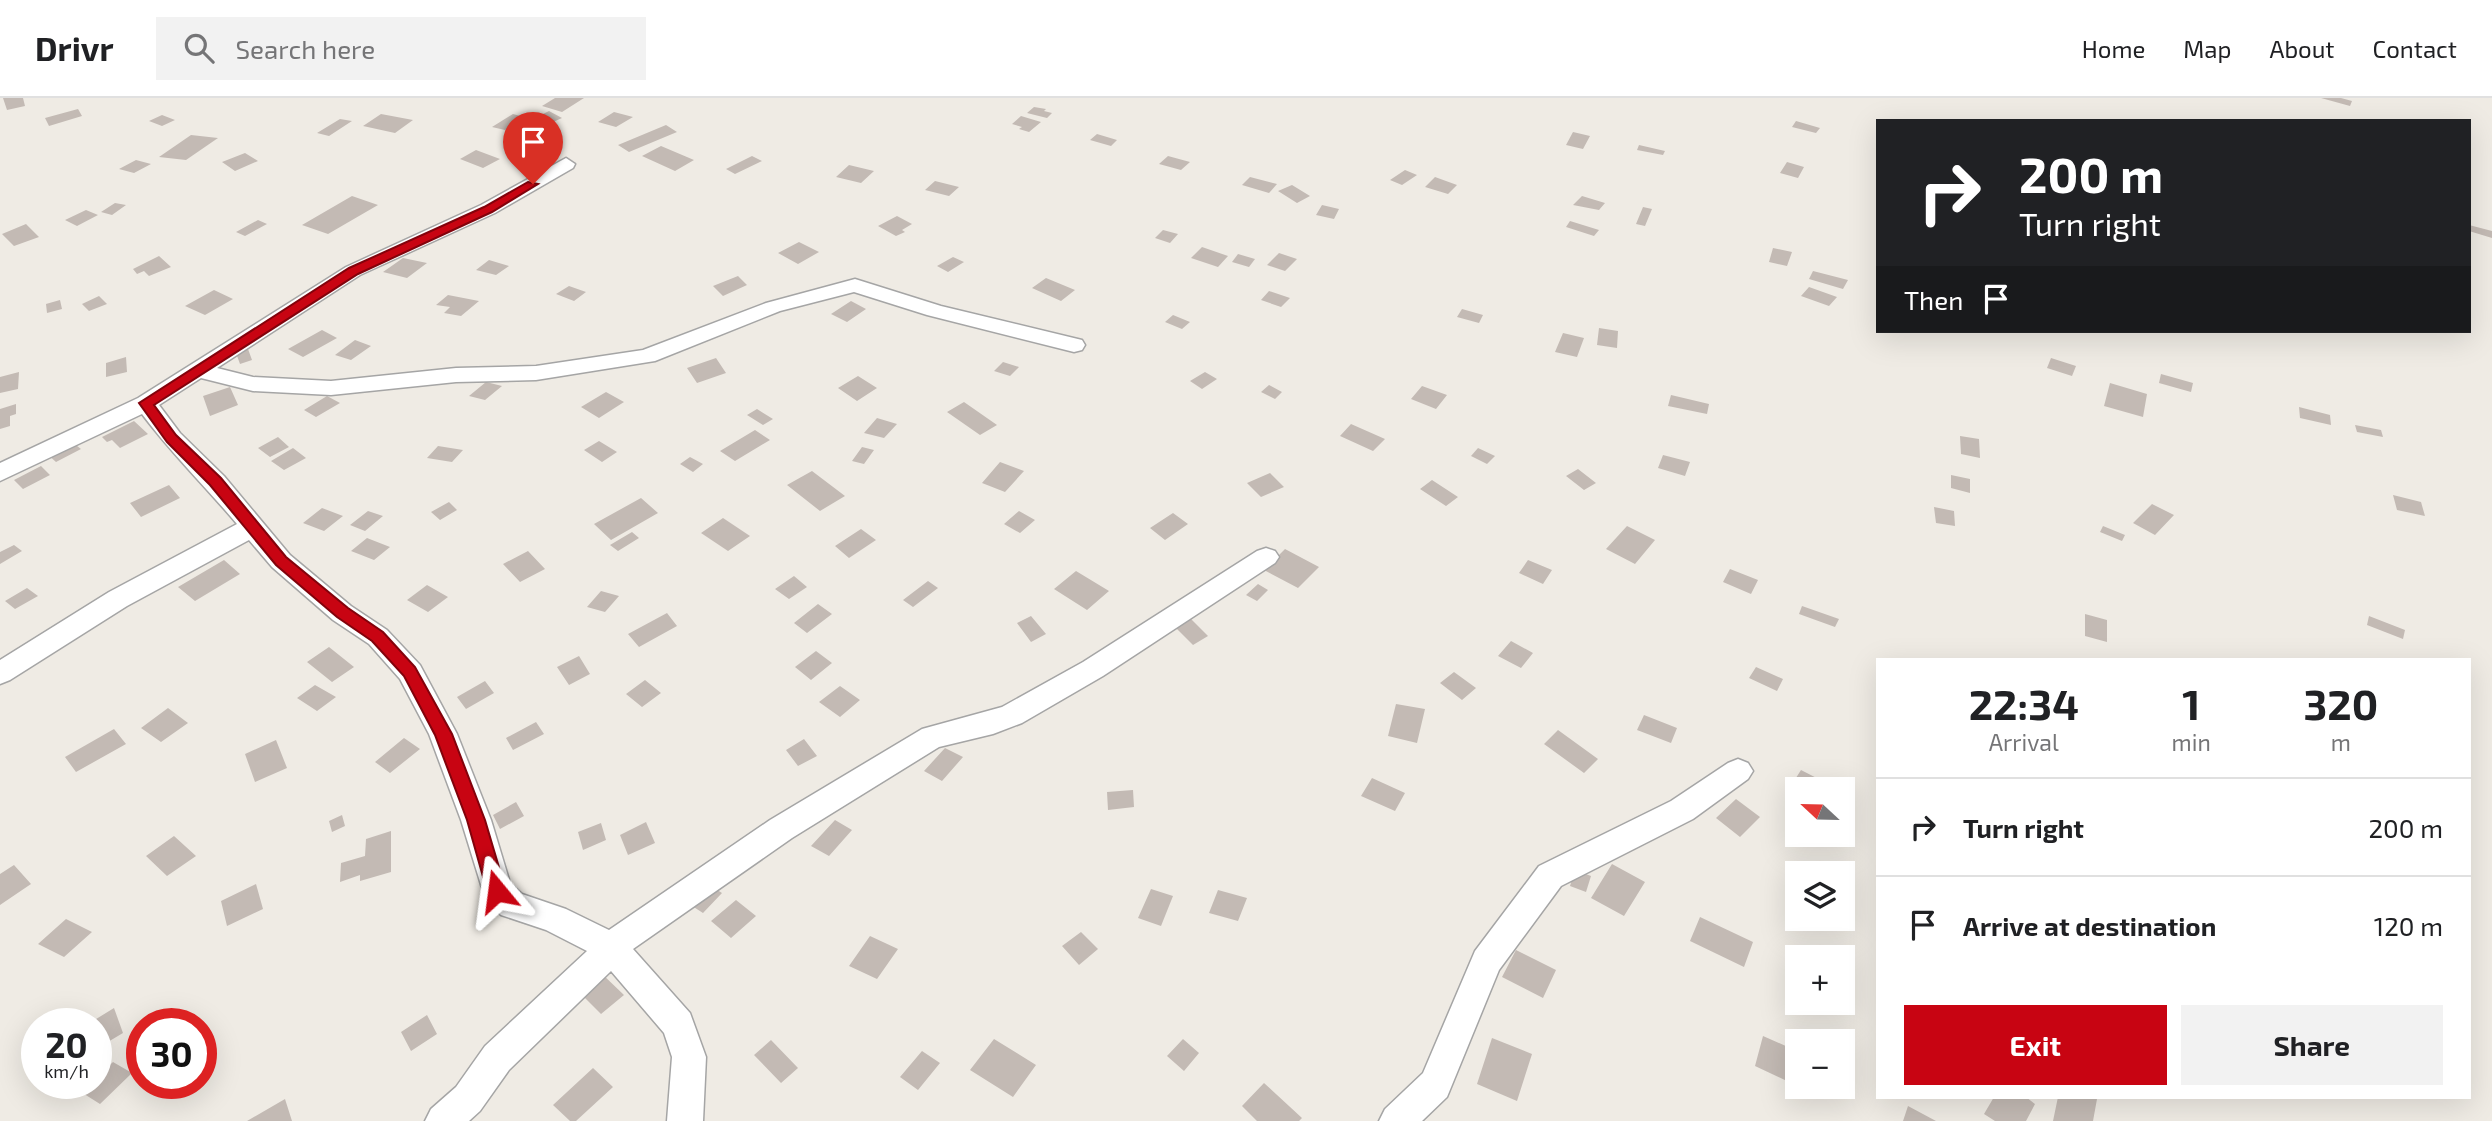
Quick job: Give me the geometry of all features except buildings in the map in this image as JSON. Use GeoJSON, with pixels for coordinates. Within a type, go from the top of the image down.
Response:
{"type":"FeatureCollection","features":[{"type":"Feature","properties":{"kind":"street"},"geometry":{"type":"LineString","coordinates":[[0,473],[146,403],[353,271],[488,209],[566,164]]}},
{"type":"Feature","properties":{"kind":"street"},"geometry":{"type":"LineString","coordinates":[[198,370],[253,384],[331,388],[456,375],[549,371],[647,356],[773,307],[855,285],[934,311],[1074,345]]}},
{"type":"Feature","properties":{"kind":"street"},"geometry":{"type":"LineString","coordinates":[[146,403],[172,438],[215,482],[281,561],[342,612],[378,636],[410,672],[443,734],[476,820],[497,891],[512,905],[555,919],[612,948],[678,1024],[689,1057],[685,1121]]}},
{"type":"Feature","properties":{"kind":"street"},"geometry":{"type":"LineString","coordinates":[[0,673],[118,599],[252,527]]}},
{"type":"Feature","properties":{"kind":"street"},"geometry":{"type":"LineString","coordinates":[[443,1121],[468,1098],[497,1058],[629,932],[781,829],[932,737],[993,723],[1012,715],[1093,669],[1266,557]]}},
{"type":"Feature","properties":{"kind":"street"},"geometry":{"type":"LineString","coordinates":[[1397,1121],[1435,1085],[1486,961],[1550,876],[1682,810],[1738,771]]}},
{"type":"Feature","properties":{"kind":"route"},"geometry":{"type":"LineString","coordinates":[[497,891],[476,820],[443,734],[410,672],[378,636],[342,612],[281,561],[215,482],[172,438],[146,403],[353,271],[488,209],[533,184]]}}]}
